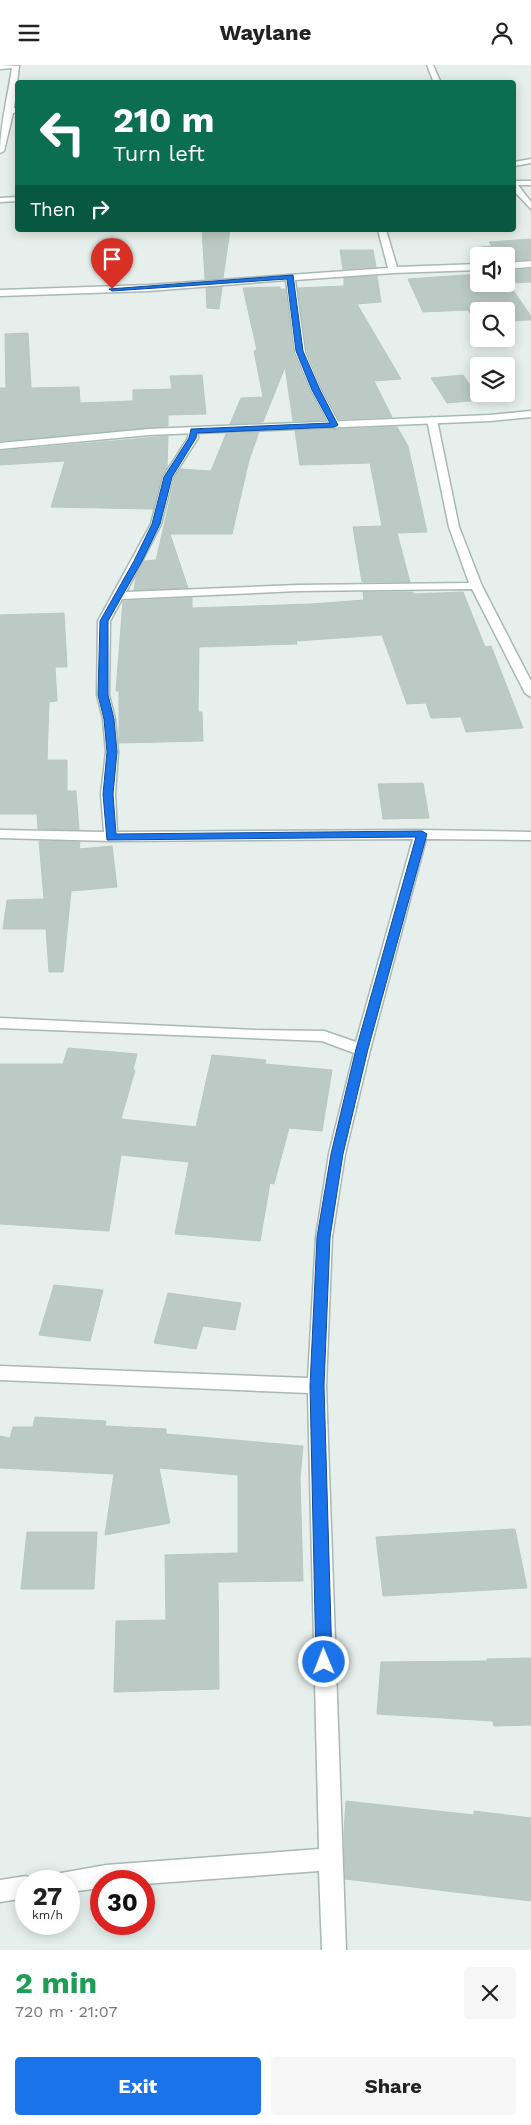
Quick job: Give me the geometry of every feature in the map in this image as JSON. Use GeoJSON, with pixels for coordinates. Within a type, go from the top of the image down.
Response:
{"type":"FeatureCollection","features":[{"type":"Feature","properties":{"kind":"street"},"geometry":{"type":"LineString","coordinates":[[430,65],[437,80]]}},
{"type":"Feature","properties":{"kind":"street"},"geometry":{"type":"LineString","coordinates":[[0,67],[16,66],[15,80]]}},
{"type":"Feature","properties":{"kind":"street"},"geometry":{"type":"LineString","coordinates":[[0,151],[14,110],[15,88]]}},
{"type":"Feature","properties":{"kind":"street"},"geometry":{"type":"LineString","coordinates":[[516,164],[531,161]]}},
{"type":"Feature","properties":{"kind":"street"},"geometry":{"type":"LineString","coordinates":[[516,184],[531,183]]}},
{"type":"Feature","properties":{"kind":"street"},"geometry":{"type":"LineString","coordinates":[[516,187],[531,207]]}},
{"type":"Feature","properties":{"kind":"street"},"geometry":{"type":"LineString","coordinates":[[0,200],[15,199]]}},
{"type":"Feature","properties":{"kind":"street"},"geometry":{"type":"LineString","coordinates":[[383,232],[393,270]]}},
{"type":"Feature","properties":{"kind":"street"},"geometry":{"type":"LineString","coordinates":[[515,266],[531,265]]}},
{"type":"Feature","properties":{"kind":"street"},"geometry":{"type":"LineString","coordinates":[[0,293],[149,288],[393,270],[470,267]]}},
{"type":"Feature","properties":{"kind":"street"},"geometry":{"type":"LineString","coordinates":[[290,277],[300,351],[316,390],[335,425]]}},
{"type":"Feature","properties":{"kind":"street"},"geometry":{"type":"LineString","coordinates":[[0,446],[149,432],[432,421],[531,414]]}},
{"type":"Feature","properties":{"kind":"street"},"geometry":{"type":"LineString","coordinates":[[432,421],[454,527],[476,586],[531,693]]}},
{"type":"Feature","properties":{"kind":"street"},"geometry":{"type":"LineString","coordinates":[[111,837],[108,794],[112,752],[109,719],[103,695],[102,656],[104,621],[138,561],[156,524],[168,477],[193,438],[194,431]]}},
{"type":"Feature","properties":{"kind":"street"},"geometry":{"type":"LineString","coordinates":[[117,596],[298,588],[476,586]]}},
{"type":"Feature","properties":{"kind":"street"},"geometry":{"type":"LineString","coordinates":[[0,834],[111,837],[422,834],[531,836]]}},
{"type":"Feature","properties":{"kind":"street"},"geometry":{"type":"LineString","coordinates":[[334,1950],[317,1386],[324,1237],[337,1154],[362,1049],[422,834]]}},
{"type":"Feature","properties":{"kind":"street"},"geometry":{"type":"LineString","coordinates":[[0,1023],[130,1030],[324,1036],[362,1049]]}},
{"type":"Feature","properties":{"kind":"street"},"geometry":{"type":"LineString","coordinates":[[0,1373],[86,1375],[317,1386]]}},
{"type":"Feature","properties":{"kind":"street"},"geometry":{"type":"LineString","coordinates":[[80,1880],[330,1859]]}},
{"type":"Feature","properties":{"kind":"street"},"geometry":{"type":"LineString","coordinates":[[0,1891],[15,1889]]}},
{"type":"Feature","properties":{"kind":"building"},"geometry":{"type":"Polygon","coordinates":[[[202,232],[230,232],[223,278],[205,279],[202,232]]]}},
{"type":"Feature","properties":{"kind":"building"},"geometry":{"type":"Polygon","coordinates":[[[531,239],[531,259],[515,260],[515,247],[481,247],[492,246],[489,242],[531,239]]]}},
{"type":"Feature","properties":{"kind":"building"},"geometry":{"type":"Polygon","coordinates":[[[340,250],[373,250],[376,267],[343,269],[340,250]]]}},
{"type":"Feature","properties":{"kind":"building"},"geometry":{"type":"Polygon","coordinates":[[[531,269],[531,282],[515,283],[515,270],[531,269]]]}},
{"type":"Feature","properties":{"kind":"building"},"geometry":{"type":"Polygon","coordinates":[[[470,275],[470,292],[514,292],[531,316],[531,320],[515,321],[515,302],[470,302],[470,313],[468,310],[423,312],[408,279],[470,275]]]}},
{"type":"Feature","properties":{"kind":"building"},"geometry":{"type":"Polygon","coordinates":[[[377,276],[381,302],[357,304],[401,379],[374,381],[392,417],[339,419],[323,389],[307,351],[298,288],[344,286],[344,278],[377,276]]]}},
{"type":"Feature","properties":{"kind":"building"},"geometry":{"type":"Polygon","coordinates":[[[222,287],[219,309],[207,308],[206,288],[222,287]]]}},
{"type":"Feature","properties":{"kind":"building"},"geometry":{"type":"Polygon","coordinates":[[[280,287],[280,289],[285,289],[293,353],[309,391],[325,420],[293,421],[285,367],[263,422],[230,424],[241,398],[263,397],[254,351],[257,350],[243,288],[280,287]]]}},
{"type":"Feature","properties":{"kind":"building"},"geometry":{"type":"Polygon","coordinates":[[[28,333],[31,388],[79,387],[80,403],[133,401],[133,390],[172,389],[170,376],[202,375],[206,414],[168,415],[168,426],[0,441],[0,388],[6,388],[5,334],[28,333]]]}},
{"type":"Feature","properties":{"kind":"building"},"geometry":{"type":"Polygon","coordinates":[[[463,375],[470,385],[470,401],[447,403],[431,378],[463,375]]]}},
{"type":"Feature","properties":{"kind":"building"},"geometry":{"type":"Polygon","coordinates":[[[397,427],[408,446],[427,532],[397,533],[410,582],[362,582],[353,527],[382,526],[370,463],[300,465],[295,431],[397,427]]]}},
{"type":"Feature","properties":{"kind":"building"},"geometry":{"type":"Polygon","coordinates":[[[259,432],[249,460],[232,534],[170,534],[188,588],[134,590],[136,577],[144,561],[156,560],[175,478],[180,469],[211,471],[226,434],[259,432]]]}},
{"type":"Feature","properties":{"kind":"building"},"geometry":{"type":"Polygon","coordinates":[[[168,436],[167,468],[161,477],[153,509],[51,507],[65,461],[0,465],[0,451],[168,436]]]}},
{"type":"Feature","properties":{"kind":"building"},"geometry":{"type":"Polygon","coordinates":[[[363,592],[413,592],[413,594],[463,592],[485,647],[491,646],[523,728],[466,732],[461,717],[431,718],[426,703],[407,704],[382,635],[296,641],[297,644],[199,647],[198,712],[202,712],[203,741],[119,743],[119,691],[116,691],[123,601],[192,598],[192,608],[312,604],[364,600],[363,592]]]}},
{"type":"Feature","properties":{"kind":"building"},"geometry":{"type":"Polygon","coordinates":[[[64,613],[67,667],[55,667],[57,701],[49,702],[47,760],[67,760],[67,791],[76,791],[79,830],[38,829],[37,814],[0,814],[0,615],[64,613]]]}},
{"type":"Feature","properties":{"kind":"building"},"geometry":{"type":"Polygon","coordinates":[[[423,783],[429,818],[383,819],[378,784],[423,783]]]}},
{"type":"Feature","properties":{"kind":"building"},"geometry":{"type":"Polygon","coordinates":[[[39,841],[80,842],[79,849],[112,846],[117,887],[71,891],[63,972],[49,972],[46,929],[3,929],[7,900],[44,899],[39,841]]]}},
{"type":"Feature","properties":{"kind":"building"},"geometry":{"type":"Polygon","coordinates":[[[68,1048],[137,1054],[133,1070],[135,1070],[121,1119],[196,1127],[212,1055],[266,1060],[265,1064],[332,1070],[322,1131],[289,1128],[274,1184],[270,1183],[260,1241],[175,1234],[189,1162],[121,1155],[109,1231],[0,1224],[0,1064],[63,1064],[68,1048]]]}},
{"type":"Feature","properties":{"kind":"building"},"geometry":{"type":"Polygon","coordinates":[[[54,1285],[103,1290],[90,1341],[39,1335],[54,1285]]]}},
{"type":"Feature","properties":{"kind":"building"},"geometry":{"type":"Polygon","coordinates":[[[168,1293],[241,1303],[235,1330],[203,1326],[196,1349],[154,1343],[168,1293]]]}},
{"type":"Feature","properties":{"kind":"building"},"geometry":{"type":"Polygon","coordinates":[[[35,1417],[106,1421],[105,1426],[166,1429],[166,1434],[303,1446],[300,1477],[303,1581],[218,1582],[219,1689],[114,1692],[116,1621],[166,1620],[165,1555],[238,1553],[238,1475],[159,1468],[170,1523],[105,1535],[114,1474],[0,1468],[0,1436],[10,1438],[13,1427],[33,1427],[35,1417]]]}},
{"type":"Feature","properties":{"kind":"building"},"geometry":{"type":"Polygon","coordinates":[[[515,1529],[527,1588],[383,1596],[376,1537],[515,1529]]]}},
{"type":"Feature","properties":{"kind":"building"},"geometry":{"type":"Polygon","coordinates":[[[27,1532],[97,1532],[94,1589],[21,1589],[27,1532]]]}},
{"type":"Feature","properties":{"kind":"building"},"geometry":{"type":"Polygon","coordinates":[[[531,1658],[531,1725],[494,1726],[493,1721],[377,1714],[381,1662],[487,1661],[487,1659],[531,1658]]]}},
{"type":"Feature","properties":{"kind":"building"},"geometry":{"type":"Polygon","coordinates":[[[346,1801],[474,1815],[474,1811],[531,1818],[531,1901],[345,1879],[344,1832],[346,1801]]]}},
{"type":"Feature","properties":{"kind":"route"},"geometry":{"type":"LineString","coordinates":[[112,289],[290,277],[300,351],[316,390],[335,425],[194,431],[193,438],[168,477],[156,524],[138,561],[104,621],[102,649],[103,695],[109,719],[112,752],[108,794],[111,837],[422,834],[362,1049],[337,1154],[324,1237],[317,1386],[324,1662]]}}]}
